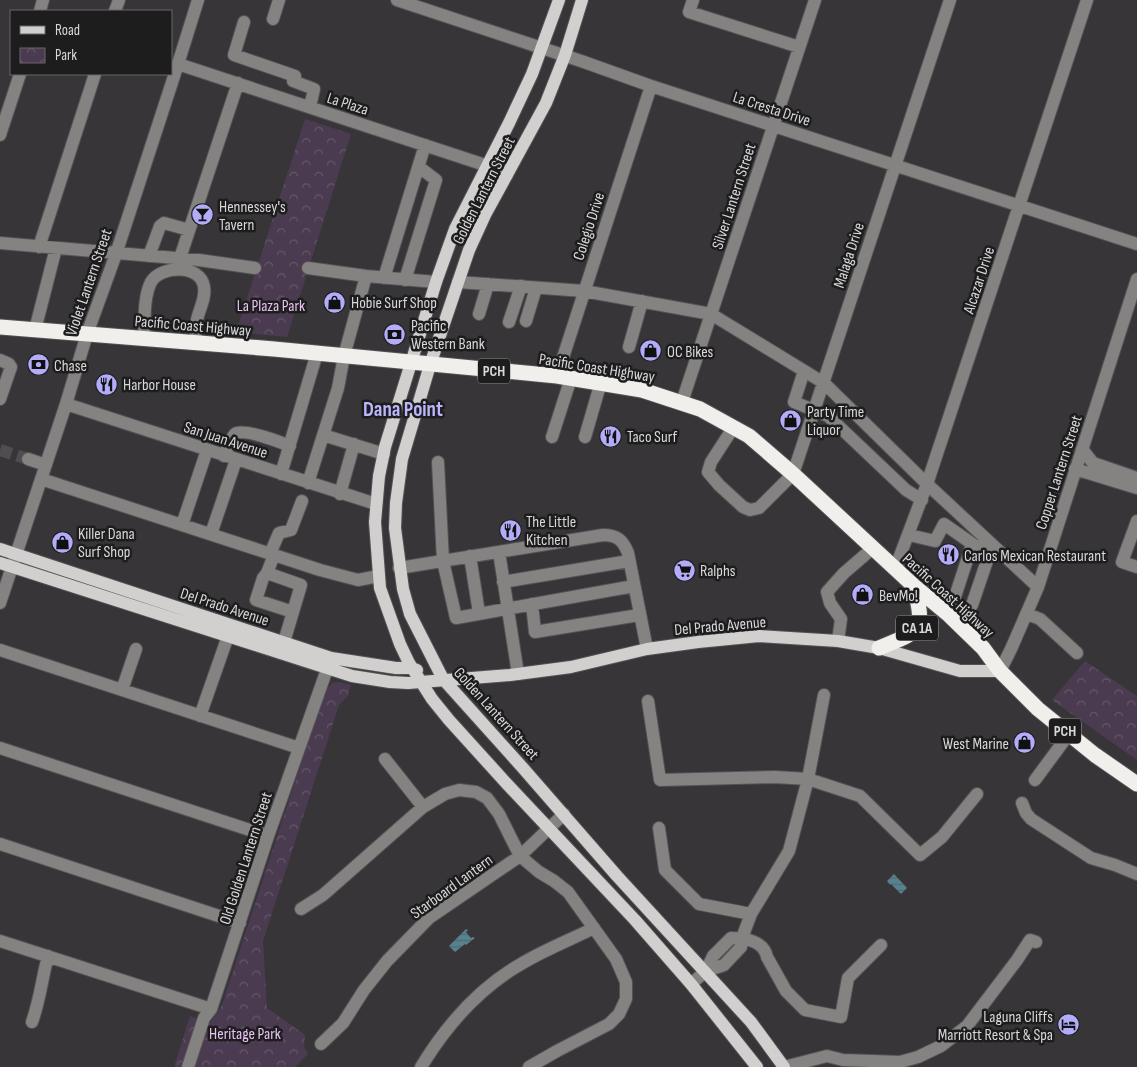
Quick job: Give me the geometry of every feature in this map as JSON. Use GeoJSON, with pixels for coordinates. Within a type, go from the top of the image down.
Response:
{"type":"FeatureCollection","features":[{"type":"Feature","properties":{"kind":"highway","name":"Pacific Coast Highway"},"geometry":{"type":"LineString","coordinates":[[0,327],[317,353],[564,377],[642,390],[700,409],[749,436],[914,586],[949,615],[983,648],[1000,671],[1038,709],[1094,755],[1137,784]]}},
{"type":"Feature","properties":{"kind":"highway","name":"CA 1A"},"geometry":{"type":"LineString","coordinates":[[879,648],[909,636],[918,626],[920,609],[914,586]]}},
{"type":"Feature","properties":{"kind":"main road","name":"Golden Lantern Street"},"geometry":{"type":"LineString","coordinates":[[559,0],[532,74],[488,166],[455,229],[436,282],[411,363],[379,476],[375,522],[380,588],[388,614],[412,668],[449,720],[635,920],[691,984],[757,1067]]}},
{"type":"Feature","properties":{"kind":"main road","name":"Golden Lantern Street"},"geometry":{"type":"LineString","coordinates":[[582,0],[565,55],[546,103],[485,215],[469,250],[430,365],[402,459],[396,503],[395,528],[403,590],[410,614],[443,679],[751,1022],[784,1067]]}},
{"type":"Feature","properties":{"kind":"main road","name":"Del Prado Avenue"},"geometry":{"type":"LineString","coordinates":[[0,550],[9,561],[228,636],[329,663],[412,668],[443,679]]}},
{"type":"Feature","properties":{"kind":"main road","name":"Del Prado Avenue"},"geometry":{"type":"LineString","coordinates":[[9,561],[284,642],[352,676],[390,682],[422,683],[443,679],[518,674],[571,667],[647,649],[759,636],[838,641],[879,648],[960,671],[1000,671]]}},
{"type":"Feature","properties":{"kind":"street","name":"Violet Lantern Street"},"geometry":{"type":"LineString","coordinates":[[0,603],[9,561],[42,479],[87,334],[116,254],[198,0]]}},
{"type":"Feature","properties":{"kind":"street"},"geometry":{"type":"LineString","coordinates":[[273,19],[279,0]]}},
{"type":"Feature","properties":{"kind":"street","name":"La Cresta Drive"},"geometry":{"type":"LineString","coordinates":[[397,0],[565,55],[651,86],[1137,244]]}},
{"type":"Feature","properties":{"kind":"street"},"geometry":{"type":"LineString","coordinates":[[693,0],[689,12],[799,47]]}},
{"type":"Feature","properties":{"kind":"street","name":"Silver Lantern Street"},"geometry":{"type":"LineString","coordinates":[[682,402],[815,0]]}},
{"type":"Feature","properties":{"kind":"street","name":"Malaga Drive"},"geometry":{"type":"LineString","coordinates":[[733,428],[711,462],[708,472],[743,507],[750,510],[759,508],[793,474],[950,0]]}},
{"type":"Feature","properties":{"kind":"street","name":"Alcazar Drive"},"geometry":{"type":"LineString","coordinates":[[896,569],[922,500],[1087,0]]}},
{"type":"Feature","properties":{"kind":"street"},"geometry":{"type":"LineString","coordinates":[[244,22],[234,55],[295,76],[293,81],[314,89],[310,107]]}},
{"type":"Feature","properties":{"kind":"street","name":"La Plaza"},"geometry":{"type":"LineString","coordinates":[[178,64],[488,166],[507,175]]}},
{"type":"Feature","properties":{"kind":"street"},"geometry":{"type":"LineString","coordinates":[[0,135],[20,75]]}},
{"type":"Feature","properties":{"kind":"street"},"geometry":{"type":"LineString","coordinates":[[39,247],[95,75]]}},
{"type":"Feature","properties":{"kind":"street"},"geometry":{"type":"LineString","coordinates":[[144,339],[147,298],[152,281],[160,274],[180,269],[186,263],[189,230],[238,84]]}},
{"type":"Feature","properties":{"kind":"street","name":"Colegio Drive"},"geometry":{"type":"LineString","coordinates":[[552,437],[584,291],[651,86]]}},
{"type":"Feature","properties":{"kind":"street"},"geometry":{"type":"LineString","coordinates":[[384,278],[425,145]]}},
{"type":"Feature","properties":{"kind":"street"},"geometry":{"type":"LineString","coordinates":[[405,280],[436,180],[418,167]]}},
{"type":"Feature","properties":{"kind":"street"},"geometry":{"type":"LineString","coordinates":[[149,256],[160,226],[164,223],[189,230]]}},
{"type":"Feature","properties":{"kind":"street"},"geometry":{"type":"LineString","coordinates":[[0,243],[149,256],[186,263],[256,268]]}},
{"type":"Feature","properties":{"kind":"street"},"geometry":{"type":"LineString","coordinates":[[35,330],[56,248]]}},
{"type":"Feature","properties":{"kind":"street"},"geometry":{"type":"LineString","coordinates":[[186,263],[204,284],[204,294],[197,319],[196,343]]}},
{"type":"Feature","properties":{"kind":"street"},"geometry":{"type":"LineString","coordinates":[[308,268],[384,278],[436,282]]}},
{"type":"Feature","properties":{"kind":"street"},"geometry":{"type":"LineString","coordinates":[[308,483],[338,388],[344,356],[366,276]]}},
{"type":"Feature","properties":{"kind":"street","name":"Copper Lantern Street"},"geometry":{"type":"LineString","coordinates":[[1000,671],[1038,587],[1137,279]]}},
{"type":"Feature","properties":{"kind":"street"},"geometry":{"type":"LineString","coordinates":[[458,282],[584,291],[712,314],[824,383],[993,551],[1038,587]]}},
{"type":"Feature","properties":{"kind":"street"},"geometry":{"type":"LineString","coordinates":[[479,314],[488,284]]}},
{"type":"Feature","properties":{"kind":"street"},"geometry":{"type":"LineString","coordinates":[[509,322],[521,286]]}},
{"type":"Feature","properties":{"kind":"street"},"geometry":{"type":"LineString","coordinates":[[526,321],[536,288]]}},
{"type":"Feature","properties":{"kind":"street"},"geometry":{"type":"LineString","coordinates":[[629,347],[642,301]]}},
{"type":"Feature","properties":{"kind":"street"},"geometry":{"type":"LineString","coordinates":[[281,474],[317,353]]}},
{"type":"Feature","properties":{"kind":"street"},"geometry":{"type":"LineString","coordinates":[[0,360],[11,367],[0,399]]}},
{"type":"Feature","properties":{"kind":"street"},"geometry":{"type":"LineString","coordinates":[[804,371],[794,402],[828,416],[906,490],[922,500]]}},
{"type":"Feature","properties":{"kind":"street"},"geometry":{"type":"LineString","coordinates":[[585,437],[601,382]]}},
{"type":"Feature","properties":{"kind":"street","name":"San Juan Avenue"},"geometry":{"type":"LineString","coordinates":[[66,404],[340,494],[376,504]]}},
{"type":"Feature","properties":{"kind":"street"},"geometry":{"type":"LineString","coordinates":[[211,534],[235,434],[247,432],[290,446]]}},
{"type":"Feature","properties":{"kind":"street"},"geometry":{"type":"LineString","coordinates":[[323,435],[384,454]]}},
{"type":"Feature","properties":{"kind":"street"},"geometry":{"type":"LineString","coordinates":[[340,494],[354,444]]}},
{"type":"Feature","properties":{"kind":"street"},"geometry":{"type":"LineString","coordinates":[[1082,449],[1093,463],[1137,478]]}},
{"type":"Feature","properties":{"kind":"street"},"geometry":{"type":"LineString","coordinates":[[182,525],[207,450]]}},
{"type":"Feature","properties":{"kind":"street"},"geometry":{"type":"LineString","coordinates":[[28,459],[46,465]]}},
{"type":"Feature","properties":{"kind":"street"},"geometry":{"type":"LineString","coordinates":[[438,462],[443,561],[456,618],[634,586]]}},
{"type":"Feature","properties":{"kind":"street"},"geometry":{"type":"LineString","coordinates":[[1075,469],[1137,488]]}},
{"type":"Feature","properties":{"kind":"street"},"geometry":{"type":"LineString","coordinates":[[42,479],[358,580],[378,576]]}},
{"type":"Feature","properties":{"kind":"street"},"geometry":{"type":"LineString","coordinates":[[293,612],[256,600],[263,578],[267,574],[278,534],[281,531],[292,528],[302,501]]}},
{"type":"Feature","properties":{"kind":"street"},"geometry":{"type":"LineString","coordinates":[[1137,521],[1122,562],[1137,567]]}},
{"type":"Feature","properties":{"kind":"street"},"geometry":{"type":"LineString","coordinates":[[908,535],[935,541],[944,524],[974,546],[993,551]]}},
{"type":"Feature","properties":{"kind":"street"},"geometry":{"type":"LineString","coordinates":[[399,568],[611,535],[619,538],[624,543],[630,561],[647,649]]}},
{"type":"Feature","properties":{"kind":"street"},"geometry":{"type":"LineString","coordinates":[[949,615],[971,548],[974,546]]}},
{"type":"Feature","properties":{"kind":"street"},"geometry":{"type":"LineString","coordinates":[[838,641],[841,619],[830,603],[827,592],[844,573],[873,548]]}},
{"type":"Feature","properties":{"kind":"street"},"geometry":{"type":"LineString","coordinates":[[972,605],[993,551]]}},
{"type":"Feature","properties":{"kind":"street"},"geometry":{"type":"LineString","coordinates":[[498,552],[518,674]]}},
{"type":"Feature","properties":{"kind":"street"},"geometry":{"type":"LineString","coordinates":[[470,556],[479,613]]}},
{"type":"Feature","properties":{"kind":"street"},"geometry":{"type":"LineString","coordinates":[[503,582],[630,561]]}},
{"type":"Feature","properties":{"kind":"street"},"geometry":{"type":"LineString","coordinates":[[267,574],[302,585],[284,642]]}},
{"type":"Feature","properties":{"kind":"street"},"geometry":{"type":"LineString","coordinates":[[532,604],[535,632],[639,615]]}},
{"type":"Feature","properties":{"kind":"street"},"geometry":{"type":"LineString","coordinates":[[1027,614],[1040,619],[1077,653]]}},
{"type":"Feature","properties":{"kind":"street"},"geometry":{"type":"LineString","coordinates":[[200,716],[228,636]]}},
{"type":"Feature","properties":{"kind":"street"},"geometry":{"type":"LineString","coordinates":[[122,690],[136,649]]}},
{"type":"Feature","properties":{"kind":"street"},"geometry":{"type":"LineString","coordinates":[[0,650],[299,748]]}},
{"type":"Feature","properties":{"kind":"street","name":"Old Golden Lantern Street"},"geometry":{"type":"LineString","coordinates":[[188,1067],[204,1018],[211,1009],[268,836],[329,663]]}},
{"type":"Feature","properties":{"kind":"street"},"geometry":{"type":"LineString","coordinates":[[742,943],[751,914],[789,851],[808,779],[824,695]]}},
{"type":"Feature","properties":{"kind":"street"},"geometry":{"type":"LineString","coordinates":[[648,701],[660,780],[774,777],[808,779],[860,796],[920,855],[942,837],[976,794]]}},
{"type":"Feature","properties":{"kind":"street"},"geometry":{"type":"LineString","coordinates":[[1035,780],[1069,734]]}},
{"type":"Feature","properties":{"kind":"street"},"geometry":{"type":"LineString","coordinates":[[0,748],[268,836]]}},
{"type":"Feature","properties":{"kind":"street"},"geometry":{"type":"LineString","coordinates":[[385,759],[423,807]]}},
{"type":"Feature","properties":{"kind":"street"},"geometry":{"type":"LineString","coordinates":[[301,909],[323,895],[423,807],[444,794],[459,790],[476,792],[487,798],[499,814],[520,856],[568,892],[616,959],[626,982],[626,999],[619,1014],[609,1024],[529,1067]]}},
{"type":"Feature","properties":{"kind":"street"},"geometry":{"type":"LineString","coordinates":[[1022,803],[1031,819],[1091,858],[1137,874]]}},
{"type":"Feature","properties":{"kind":"street","name":"Starboard Lantern"},"geometry":{"type":"LineString","coordinates":[[321,1044],[343,1023],[387,961],[429,918],[520,856],[550,830],[564,814]]}},
{"type":"Feature","properties":{"kind":"street"},"geometry":{"type":"LineString","coordinates":[[660,828],[665,870],[699,904],[751,914]]}},
{"type":"Feature","properties":{"kind":"street"},"geometry":{"type":"LineString","coordinates":[[0,844],[240,923]]}},
{"type":"Feature","properties":{"kind":"street"},"geometry":{"type":"LineString","coordinates":[[421,1067],[436,1042],[481,992],[521,964],[594,928]]}},
{"type":"Feature","properties":{"kind":"street"},"geometry":{"type":"LineString","coordinates":[[691,984],[706,971],[713,956],[731,938],[742,943],[751,940],[766,952],[786,991],[805,1010],[841,1017],[848,978],[881,945]]}},
{"type":"Feature","properties":{"kind":"street"},"geometry":{"type":"LineString","coordinates":[[0,940],[211,1009]]}},
{"type":"Feature","properties":{"kind":"street"},"geometry":{"type":"LineString","coordinates":[[784,1067],[827,1056],[842,1060],[900,1062],[918,1057],[941,1046],[967,1026],[1030,940],[1036,942]]}},
{"type":"Feature","properties":{"kind":"street"},"geometry":{"type":"LineString","coordinates":[[32,1022],[38,1005],[48,956]]}},
{"type":"Feature","properties":{"kind":"street"},"geometry":{"type":"LineString","coordinates":[[830,1067],[842,1060]]}},
{"type":"Feature","properties":{"kind":"green space","name":"La Plaza Park"},"geometry":{"type":"Polygon","coordinates":[[[305,119],[351,134],[287,337],[236,332],[305,119]]]}},
{"type":"Feature","properties":{"kind":"green space"},"geometry":{"type":"Polygon","coordinates":[[[1085,661],[1137,696],[1137,760],[1052,700],[1085,661]]]}},
{"type":"Feature","properties":{"kind":"green space","name":"Heritage Park"},"geometry":{"type":"Polygon","coordinates":[[[339,682],[351,685],[348,696],[339,705],[263,941],[267,1008],[305,1035],[304,1047],[308,1054],[295,1067],[174,1067],[190,1016],[210,1023],[222,1005],[324,693],[332,683],[339,682]]]}},
{"type":"Feature","properties":{"kind":"water"},"geometry":{"type":"Polygon","coordinates":[[[894,874],[907,888],[901,894],[887,881],[894,874]]]}},
{"type":"Feature","properties":{"kind":"water"},"geometry":{"type":"Polygon","coordinates":[[[466,929],[471,938],[475,938],[455,952],[449,946],[466,929]]]}},
{"type":"Feature","properties":{"kind":"tunnel"},"geometry":{"type":"LineString","coordinates":[[0,450],[28,459]]}},
{"type":"Feature","properties":{"kind":"place","name":"Hennessey's Tavern"},"geometry":{"type":"Point","coordinates":[203,215]}},
{"type":"Feature","properties":{"kind":"place","name":"Hobie Surf Shop"},"geometry":{"type":"Point","coordinates":[335,302]}},
{"type":"Feature","properties":{"kind":"place","name":"Pacific Western Bank"},"geometry":{"type":"Point","coordinates":[395,334]}},
{"type":"Feature","properties":{"kind":"place","name":"OC Bikes"},"geometry":{"type":"Point","coordinates":[651,351]}},
{"type":"Feature","properties":{"kind":"place","name":"Chase"},"geometry":{"type":"Point","coordinates":[38,365]}},
{"type":"Feature","properties":{"kind":"place","name":"Harbor House"},"geometry":{"type":"Point","coordinates":[107,384]}},
{"type":"Feature","properties":{"kind":"place","name":"Party Time Liquor"},"geometry":{"type":"Point","coordinates":[791,420]}},
{"type":"Feature","properties":{"kind":"place","name":"Taco Surf"},"geometry":{"type":"Point","coordinates":[611,436]}},
{"type":"Feature","properties":{"kind":"place","name":"The Little Kitchen"},"geometry":{"type":"Point","coordinates":[510,530]}},
{"type":"Feature","properties":{"kind":"place","name":"Killer Dana Surf Shop"},"geometry":{"type":"Point","coordinates":[62,542]}},
{"type":"Feature","properties":{"kind":"place","name":"Carlos Mexican Restaurant"},"geometry":{"type":"Point","coordinates":[948,555]}},
{"type":"Feature","properties":{"kind":"place","name":"Ralphs"},"geometry":{"type":"Point","coordinates":[684,570]}},
{"type":"Feature","properties":{"kind":"place","name":"BevMo!"},"geometry":{"type":"Point","coordinates":[863,595]}},
{"type":"Feature","properties":{"kind":"place","name":"West Marine"},"geometry":{"type":"Point","coordinates":[1025,743]}},
{"type":"Feature","properties":{"kind":"place","name":"Laguna Cliffs Marriott Resort & Spa"},"geometry":{"type":"Point","coordinates":[1069,1025]}},
{"type":"Feature","properties":{"kind":"district","name":"Dana Point"},"geometry":{"type":"Point","coordinates":[403,409]}}]}
